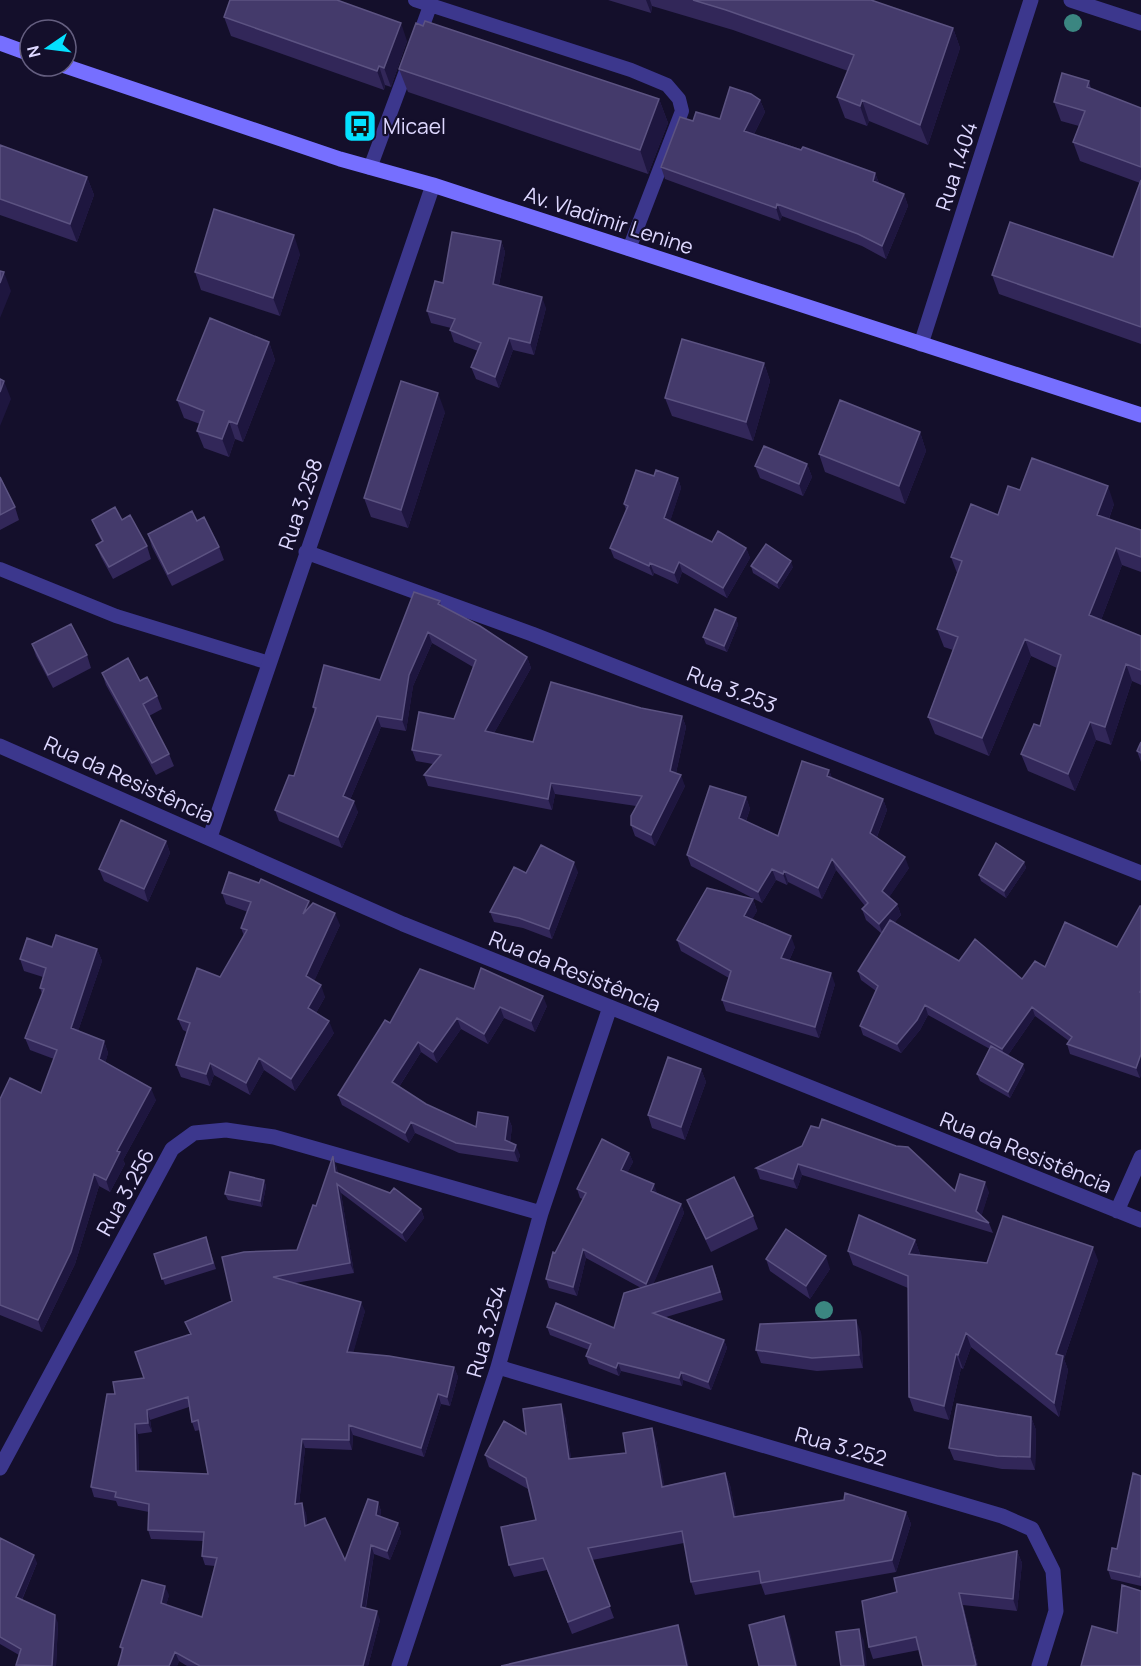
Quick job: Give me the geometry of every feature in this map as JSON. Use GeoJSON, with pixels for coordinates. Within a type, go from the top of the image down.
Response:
{"type":"FeatureCollection","features":[{"type":"Feature","properties":{"kind":"main road"},"geometry":{"type":"LineString","coordinates":[[0,43],[18,50]]}},
{"type":"Feature","properties":{"kind":"main road","name":"Av. Vladimir Lenine"},"geometry":{"type":"LineString","coordinates":[[78,70],[370,168],[433,184],[1141,415]]}},
{"type":"Feature","properties":{"kind":"street","name":"Rua 1.404"},"geometry":{"type":"LineString","coordinates":[[921,344],[1031,0]]}},
{"type":"Feature","properties":{"kind":"street"},"geometry":{"type":"LineString","coordinates":[[1071,0],[1141,23]]}},
{"type":"Feature","properties":{"kind":"street","name":"Rua 3.258"},"geometry":{"type":"LineString","coordinates":[[210,837],[433,184]]}},
{"type":"Feature","properties":{"kind":"street","name":"Rua 3.253"},"geometry":{"type":"LineString","coordinates":[[306,552],[542,638],[1141,873]]}},
{"type":"Feature","properties":{"kind":"street","name":"Rua da Resistência"},"geometry":{"type":"LineString","coordinates":[[0,746],[403,924],[1141,1220]]}},
{"type":"Feature","properties":{"kind":"street","name":"Rua 3.254"},"geometry":{"type":"LineString","coordinates":[[399,1666],[498,1367],[541,1213],[610,1007]]}},
{"type":"Feature","properties":{"kind":"street","name":"Rua 3.256"},"geometry":{"type":"LineString","coordinates":[[0,1468],[172,1149],[194,1133],[226,1130],[274,1137],[541,1213]]}},
{"type":"Feature","properties":{"kind":"street"},"geometry":{"type":"LineString","coordinates":[[1117,1211],[1141,1157]]}},
{"type":"Feature","properties":{"kind":"street","name":"Rua 3.252"},"geometry":{"type":"LineString","coordinates":[[498,1367],[1002,1515],[1032,1530],[1053,1571],[1056,1611],[1039,1666]]}},
{"type":"Feature","properties":{"kind":"lane"},"geometry":{"type":"LineString","coordinates":[[415,0],[631,70],[667,85],[679,99],[682,111],[629,249]]}},
{"type":"Feature","properties":{"kind":"lane"},"geometry":{"type":"LineString","coordinates":[[370,168],[430,6]]}},
{"type":"Feature","properties":{"kind":"lane"},"geometry":{"type":"LineString","coordinates":[[0,569],[116,616],[269,663]]}},
{"type":"Feature","properties":{"kind":"building"},"geometry":{"type":"Polygon","coordinates":[[[230,0],[337,0],[401,23],[384,68],[379,66],[377,71],[224,17],[230,0]]]}},
{"type":"Feature","properties":{"kind":"building"},"geometry":{"type":"Polygon","coordinates":[[[693,0],[871,0],[953,28],[920,125],[862,100],[860,106],[837,97],[854,55],[693,0]]]}},
{"type":"Feature","properties":{"kind":"building"},"geometry":{"type":"Polygon","coordinates":[[[425,21],[659,99],[640,150],[399,69],[416,23],[423,26],[425,21]]]}},
{"type":"Feature","properties":{"kind":"building"},"geometry":{"type":"Polygon","coordinates":[[[1062,73],[1089,81],[1087,87],[1141,108],[1141,167],[1073,142],[1085,111],[1054,102],[1062,73]]]}},
{"type":"Feature","properties":{"kind":"building"},"geometry":{"type":"Polygon","coordinates":[[[730,87],[751,94],[760,100],[744,131],[801,150],[803,147],[875,173],[873,181],[904,194],[882,246],[858,234],[777,204],[776,208],[661,167],[680,117],[693,121],[696,112],[720,119],[730,87]]]}},
{"type":"Feature","properties":{"kind":"building"},"geometry":{"type":"Polygon","coordinates":[[[0,145],[87,177],[70,224],[0,199],[0,145]]]}},
{"type":"Feature","properties":{"kind":"building"},"geometry":{"type":"Polygon","coordinates":[[[1141,180],[1141,327],[992,275],[1010,222],[1113,257],[1141,180]]]}},
{"type":"Feature","properties":{"kind":"building"},"geometry":{"type":"Polygon","coordinates":[[[214,209],[294,235],[273,298],[195,272],[214,209]]]}},
{"type":"Feature","properties":{"kind":"building"},"geometry":{"type":"Polygon","coordinates":[[[452,232],[501,241],[493,284],[542,297],[530,343],[509,338],[495,377],[471,367],[481,343],[450,330],[455,319],[427,311],[435,281],[443,283],[452,232]]]}},
{"type":"Feature","properties":{"kind":"building"},"geometry":{"type":"Polygon","coordinates":[[[0,271],[4,272],[0,283],[0,271]]]}},
{"type":"Feature","properties":{"kind":"building"},"geometry":{"type":"Polygon","coordinates":[[[210,318],[269,342],[237,424],[229,421],[222,439],[197,431],[204,411],[177,400],[210,318]]]}},
{"type":"Feature","properties":{"kind":"building"},"geometry":{"type":"Polygon","coordinates":[[[682,339],[764,363],[746,422],[665,398],[682,339]]]}},
{"type":"Feature","properties":{"kind":"building"},"geometry":{"type":"Polygon","coordinates":[[[0,379],[4,381],[0,392],[0,379]]]}},
{"type":"Feature","properties":{"kind":"building"},"geometry":{"type":"Polygon","coordinates":[[[401,381],[438,393],[401,510],[364,498],[401,381]]]}},
{"type":"Feature","properties":{"kind":"building"},"geometry":{"type":"Polygon","coordinates":[[[840,400],[920,432],[899,486],[819,454],[840,400]]]}},
{"type":"Feature","properties":{"kind":"building"},"geometry":{"type":"Polygon","coordinates":[[[764,446],[807,464],[799,484],[755,466],[764,446]]]}},
{"type":"Feature","properties":{"kind":"building"},"geometry":{"type":"Polygon","coordinates":[[[1032,458],[1108,486],[1097,515],[1141,530],[1141,557],[1116,548],[1089,615],[1141,636],[1141,670],[1126,664],[1105,727],[1090,722],[1068,774],[1021,754],[1034,724],[1040,726],[1061,655],[1025,639],[982,738],[928,717],[958,637],[937,629],[962,561],[951,557],[971,504],[998,515],[1008,486],[1020,490],[1032,458]]]}},
{"type":"Feature","properties":{"kind":"building"},"geometry":{"type":"Polygon","coordinates":[[[636,470],[654,476],[656,470],[678,478],[664,518],[712,542],[718,531],[746,548],[723,588],[679,562],[674,573],[650,563],[649,566],[610,548],[628,506],[624,504],[636,470]]]}},
{"type":"Feature","properties":{"kind":"building"},"geometry":{"type":"Polygon","coordinates":[[[0,477],[15,507],[0,515],[0,477]]]}},
{"type":"Feature","properties":{"kind":"building"},"geometry":{"type":"Polygon","coordinates":[[[115,507],[122,520],[130,515],[147,546],[109,567],[96,545],[103,541],[92,520],[115,507]]]}},
{"type":"Feature","properties":{"kind":"building"},"geometry":{"type":"Polygon","coordinates":[[[192,511],[197,521],[204,517],[219,547],[168,574],[148,534],[192,511]]]}},
{"type":"Feature","properties":{"kind":"building"},"geometry":{"type":"Polygon","coordinates":[[[766,544],[791,561],[777,583],[751,566],[766,544]]]}},
{"type":"Feature","properties":{"kind":"building"},"geometry":{"type":"Polygon","coordinates":[[[414,592],[440,601],[438,604],[480,626],[527,657],[485,731],[533,742],[551,682],[641,708],[682,716],[670,771],[681,775],[651,835],[631,825],[631,816],[642,796],[551,783],[548,799],[424,775],[441,755],[412,750],[419,712],[454,719],[476,660],[428,632],[409,675],[402,720],[377,716],[343,796],[354,801],[338,837],[275,810],[289,775],[294,776],[316,708],[313,707],[324,665],[380,680],[414,592]]]}},
{"type":"Feature","properties":{"kind":"building"},"geometry":{"type":"Polygon","coordinates":[[[715,609],[736,618],[724,646],[703,637],[715,609]]]}},
{"type":"Feature","properties":{"kind":"building"},"geometry":{"type":"Polygon","coordinates":[[[71,624],[87,655],[48,675],[32,644],[71,624]]]}},
{"type":"Feature","properties":{"kind":"building"},"geometry":{"type":"Polygon","coordinates":[[[128,658],[140,681],[147,677],[157,696],[143,704],[169,754],[152,763],[102,673],[128,658]]]}},
{"type":"Feature","properties":{"kind":"building"},"geometry":{"type":"Polygon","coordinates":[[[802,761],[829,770],[827,776],[883,799],[870,833],[905,857],[882,891],[897,904],[879,924],[862,909],[868,903],[832,859],[818,888],[784,871],[783,874],[772,869],[758,892],[687,855],[710,786],[746,797],[739,818],[778,836],[802,761]]]}},
{"type":"Feature","properties":{"kind":"building"},"geometry":{"type":"Polygon","coordinates":[[[121,820],[166,841],[144,889],[99,869],[121,820]]]}},
{"type":"Feature","properties":{"kind":"building"},"geometry":{"type":"Polygon","coordinates":[[[996,843],[1024,862],[1004,891],[979,875],[996,843]]]}},
{"type":"Feature","properties":{"kind":"building"},"geometry":{"type":"Polygon","coordinates":[[[541,845],[574,862],[549,929],[519,918],[490,912],[514,867],[526,873],[541,845]]]}},
{"type":"Feature","properties":{"kind":"building"},"geometry":{"type":"Polygon","coordinates":[[[229,872],[259,883],[261,879],[309,901],[303,914],[313,903],[335,913],[306,976],[321,985],[308,1008],[329,1021],[291,1079],[259,1058],[246,1083],[210,1063],[206,1074],[176,1065],[190,1023],[178,1019],[197,968],[220,977],[247,930],[241,928],[251,902],[222,893],[229,872]]]}},
{"type":"Feature","properties":{"kind":"building"},"geometry":{"type":"Polygon","coordinates":[[[707,888],[753,899],[744,916],[791,936],[781,958],[831,973],[815,1027],[722,1000],[731,971],[677,940],[707,888]]]}},
{"type":"Feature","properties":{"kind":"building"},"geometry":{"type":"Polygon","coordinates":[[[1140,906],[1141,1054],[1136,1068],[1067,1044],[1072,1037],[1032,1007],[1002,1049],[925,1005],[917,1020],[897,1044],[860,1026],[878,986],[858,971],[890,920],[959,961],[975,939],[1022,979],[1035,961],[1045,967],[1065,922],[1117,947],[1140,906]]]}},
{"type":"Feature","properties":{"kind":"building"},"geometry":{"type":"Polygon","coordinates":[[[56,935],[97,949],[71,1028],[104,1041],[99,1059],[151,1088],[117,1151],[120,1152],[106,1180],[94,1174],[71,1252],[38,1320],[0,1305],[0,1099],[10,1078],[41,1093],[57,1050],[25,1038],[44,989],[40,988],[46,968],[20,959],[27,938],[52,947],[56,935]]]}},
{"type":"Feature","properties":{"kind":"building"},"geometry":{"type":"Polygon","coordinates":[[[481,968],[543,996],[531,1021],[500,1007],[484,1034],[457,1018],[433,1052],[418,1042],[392,1082],[426,1104],[476,1127],[478,1112],[508,1117],[505,1140],[516,1145],[514,1151],[456,1143],[411,1122],[405,1133],[338,1095],[385,1020],[390,1023],[420,969],[474,989],[481,968]]]}},
{"type":"Feature","properties":{"kind":"building"},"geometry":{"type":"Polygon","coordinates":[[[991,1046],[1023,1064],[1008,1092],[977,1074],[991,1046]]]}},
{"type":"Feature","properties":{"kind":"building"},"geometry":{"type":"Polygon","coordinates":[[[668,1057],[701,1069],[681,1127],[648,1115],[668,1057]]]}},
{"type":"Feature","properties":{"kind":"building"},"geometry":{"type":"Polygon","coordinates":[[[822,1119],[896,1146],[908,1147],[955,1191],[960,1174],[985,1182],[976,1211],[989,1223],[798,1164],[793,1179],[756,1168],[802,1146],[811,1126],[819,1128],[822,1119]]]}},
{"type":"Feature","properties":{"kind":"building"},"geometry":{"type":"Polygon","coordinates":[[[602,1139],[629,1153],[621,1170],[654,1184],[651,1191],[681,1204],[646,1284],[583,1249],[573,1287],[546,1279],[553,1252],[555,1253],[586,1193],[577,1189],[602,1139]]]}},
{"type":"Feature","properties":{"kind":"building"},"geometry":{"type":"Polygon","coordinates":[[[333,1156],[335,1172],[390,1193],[394,1188],[421,1209],[402,1233],[337,1184],[350,1263],[273,1277],[361,1302],[347,1352],[389,1356],[454,1367],[447,1397],[438,1394],[421,1448],[349,1425],[349,1440],[302,1439],[295,1504],[302,1503],[305,1526],[325,1518],[345,1560],[368,1499],[378,1502],[376,1515],[398,1523],[387,1551],[371,1545],[361,1607],[377,1611],[363,1666],[200,1666],[175,1652],[169,1666],[118,1666],[123,1648],[120,1647],[142,1580],[165,1586],[161,1603],[202,1617],[217,1558],[202,1556],[204,1532],[148,1530],[149,1504],[115,1497],[116,1492],[91,1487],[107,1394],[115,1394],[113,1382],[144,1378],[135,1352],[191,1334],[185,1322],[232,1301],[222,1257],[244,1252],[297,1250],[313,1205],[316,1206],[333,1156]],[[188,1397],[147,1410],[148,1423],[135,1424],[136,1471],[208,1474],[198,1420],[192,1422],[188,1397]]]}},
{"type":"Feature","properties":{"kind":"building"},"geometry":{"type":"Polygon","coordinates":[[[230,1172],[264,1180],[260,1201],[225,1194],[230,1172]]]}},
{"type":"Feature","properties":{"kind":"building"},"geometry":{"type":"Polygon","coordinates":[[[734,1177],[753,1216],[706,1239],[687,1200],[734,1177]]]}},
{"type":"Feature","properties":{"kind":"building"},"geometry":{"type":"Polygon","coordinates":[[[859,1215],[915,1240],[909,1254],[987,1263],[1003,1216],[1093,1247],[1056,1354],[1063,1356],[1054,1403],[966,1333],[958,1355],[956,1354],[944,1406],[909,1397],[908,1276],[848,1251],[859,1215]]]}},
{"type":"Feature","properties":{"kind":"building"},"geometry":{"type":"Polygon","coordinates":[[[786,1229],[826,1256],[806,1286],[766,1259],[786,1229]]]}},
{"type":"Feature","properties":{"kind":"building"},"geometry":{"type":"Polygon","coordinates":[[[206,1237],[213,1263],[162,1279],[154,1254],[206,1237]]]}},
{"type":"Feature","properties":{"kind":"building"},"geometry":{"type":"Polygon","coordinates":[[[712,1266],[720,1292],[653,1313],[724,1340],[708,1382],[681,1372],[679,1378],[618,1363],[616,1368],[586,1356],[591,1344],[547,1327],[556,1303],[614,1328],[624,1293],[712,1266]]]}},
{"type":"Feature","properties":{"kind":"building"},"geometry":{"type":"Polygon","coordinates":[[[856,1320],[859,1355],[812,1358],[756,1350],[760,1324],[856,1320]]]}},
{"type":"Feature","properties":{"kind":"building"},"geometry":{"type":"Polygon","coordinates":[[[561,1404],[569,1459],[626,1453],[623,1433],[652,1428],[662,1487],[725,1473],[734,1517],[844,1500],[845,1493],[906,1512],[892,1560],[761,1583],[759,1571],[691,1582],[682,1531],[588,1548],[610,1606],[568,1622],[543,1558],[509,1565],[501,1527],[536,1520],[526,1478],[485,1455],[504,1421],[526,1434],[523,1409],[561,1404]]]}},
{"type":"Feature","properties":{"kind":"building"},"geometry":{"type":"Polygon","coordinates":[[[957,1404],[1031,1417],[1030,1457],[997,1456],[949,1448],[957,1404]]]}},
{"type":"Feature","properties":{"kind":"building"},"geometry":{"type":"Polygon","coordinates":[[[1133,1473],[1141,1476],[1140,1577],[1108,1570],[1112,1548],[1117,1549],[1133,1473]]]}},
{"type":"Feature","properties":{"kind":"building"},"geometry":{"type":"Polygon","coordinates":[[[0,1538],[34,1555],[16,1597],[55,1615],[52,1666],[16,1665],[21,1649],[0,1637],[0,1538]]]}},
{"type":"Feature","properties":{"kind":"building"},"geometry":{"type":"Polygon","coordinates":[[[1017,1551],[1013,1599],[959,1593],[976,1665],[923,1666],[916,1637],[869,1647],[862,1601],[897,1592],[894,1578],[1017,1551]]]}},
{"type":"Feature","properties":{"kind":"building"},"geometry":{"type":"Polygon","coordinates":[[[1122,1585],[1141,1591],[1141,1666],[1081,1666],[1092,1626],[1117,1633],[1122,1585]]]}},
{"type":"Feature","properties":{"kind":"building"},"geometry":{"type":"Polygon","coordinates":[[[784,1616],[796,1666],[759,1666],[749,1625],[784,1616]]]}},
{"type":"Feature","properties":{"kind":"building"},"geometry":{"type":"Polygon","coordinates":[[[678,1625],[687,1666],[501,1666],[678,1625]]]}},
{"type":"Feature","properties":{"kind":"building"},"geometry":{"type":"Polygon","coordinates":[[[859,1629],[864,1666],[841,1666],[836,1632],[859,1629]]]}},
{"type":"Feature","properties":{"kind":"place","name":"Micael"},"geometry":{"type":"Point","coordinates":[360,126]}}]}
